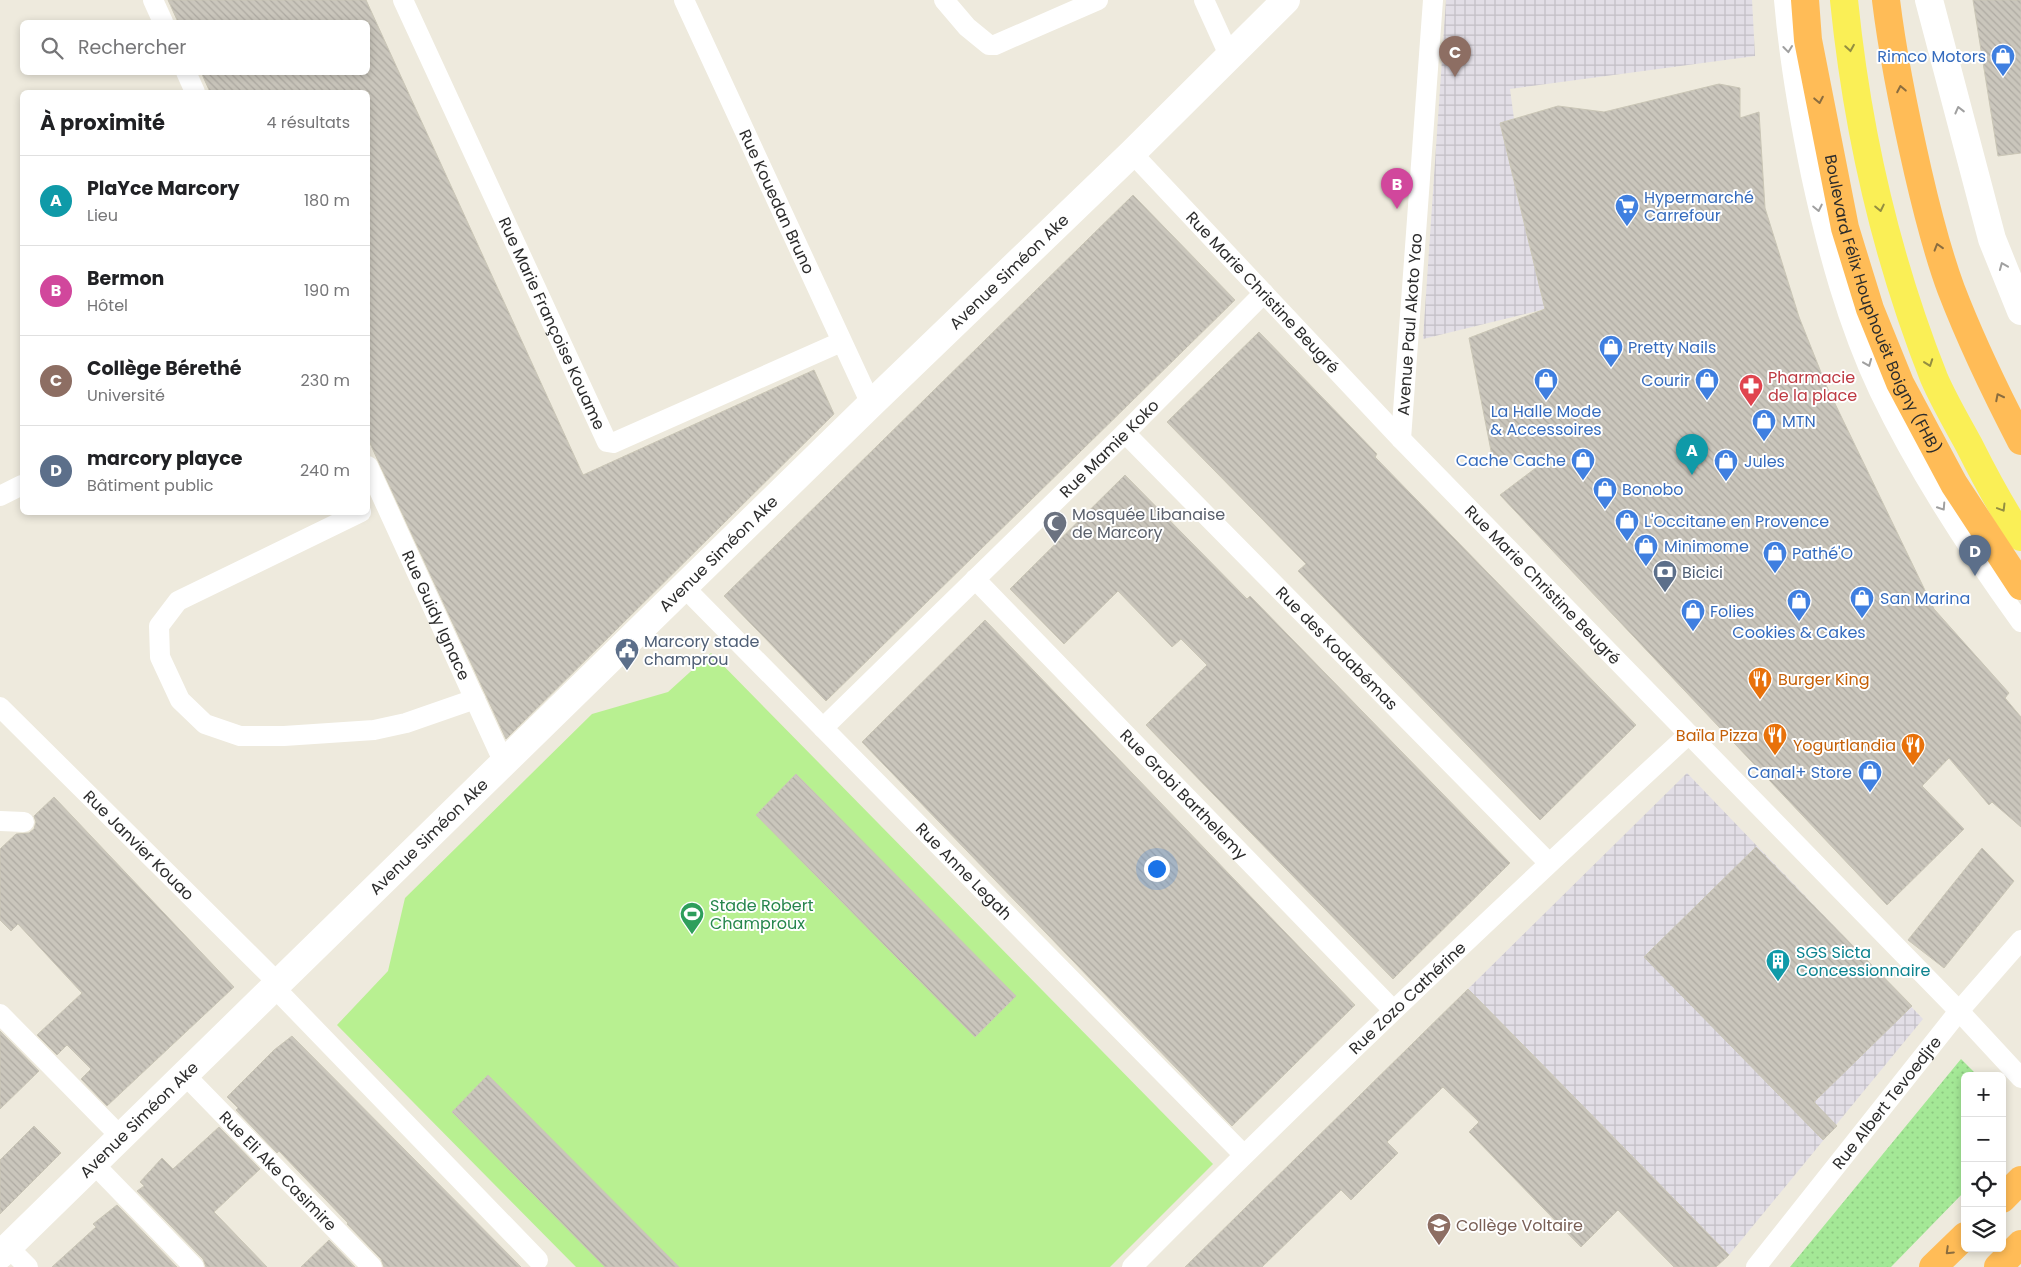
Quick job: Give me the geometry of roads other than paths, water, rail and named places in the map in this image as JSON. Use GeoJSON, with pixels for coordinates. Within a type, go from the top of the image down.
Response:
{"type":"FeatureCollection","features":[{"type":"Feature","properties":{"kind":"highway","name":"Boulevard Félix Houphouët Boigny (FHB)"},"geometry":{"type":"LineString","coordinates":[[1805,0],[1808,40],[1841,208],[1870,309],[1900,383],[1954,484],[2021,586]]}},
{"type":"Feature","properties":{"kind":"highway"},"geometry":{"type":"LineString","coordinates":[[1886,0],[1891,39],[1910,137],[1928,212],[1951,288],[1990,380],[2021,441]]}},
{"type":"Feature","properties":{"kind":"highway"},"geometry":{"type":"LineString","coordinates":[[2006,1195],[2021,1180]]}},
{"type":"Feature","properties":{"kind":"highway"},"geometry":{"type":"LineString","coordinates":[[1933,1267],[1961,1240]]}},
{"type":"Feature","properties":{"kind":"highway"},"geometry":{"type":"LineString","coordinates":[[1998,1267],[2021,1244]]}},
{"type":"Feature","properties":{"kind":"main road","name":"Boulevard Félix Houphouët Boigny (FHB)"},"geometry":{"type":"LineString","coordinates":[[1844,0],[1848,41],[1864,135],[1885,233],[1908,308],[1935,380],[2001,507],[2021,537]]}},
{"type":"Feature","properties":{"kind":"street"},"geometry":{"type":"LineString","coordinates":[[153,0],[162,20]]}},
{"type":"Feature","properties":{"kind":"street","name":"Rue Marie Françoise Kouame"},"geometry":{"type":"LineString","coordinates":[[403,0],[607,442],[613,443],[841,342]]}},
{"type":"Feature","properties":{"kind":"street","name":"Rue Kouedan Bruno"},"geometry":{"type":"LineString","coordinates":[[684,0],[871,404]]}},
{"type":"Feature","properties":{"kind":"street"},"geometry":{"type":"LineString","coordinates":[[944,0],[967,27],[989,45],[1098,0]]}},
{"type":"Feature","properties":{"kind":"street"},"geometry":{"type":"LineString","coordinates":[[1204,0],[1229,55]]}},
{"type":"Feature","properties":{"kind":"street","name":"Avenue Siméon Ake"},"geometry":{"type":"LineString","coordinates":[[4,1251],[871,404],[1132,153],[1286,0]]}},
{"type":"Feature","properties":{"kind":"street","name":"Avenue Paul Akoto Yao"},"geometry":{"type":"LineString","coordinates":[[1401,438],[1433,0]]}},
{"type":"Feature","properties":{"kind":"street"},"geometry":{"type":"LineString","coordinates":[[1784,0],[1788,48],[1802,133],[1823,230],[1848,313],[1879,391],[1936,498],[1984,572],[2021,622]]}},
{"type":"Feature","properties":{"kind":"street"},"geometry":{"type":"LineString","coordinates":[[1928,0],[1992,239],[2021,311]]}},
{"type":"Feature","properties":{"kind":"street"},"geometry":{"type":"LineString","coordinates":[[187,75],[194,90]]}},
{"type":"Feature","properties":{"kind":"street","name":"Rue Marie Christine Beugré"},"geometry":{"type":"LineString","coordinates":[[1132,153],[1401,438],[1960,1011],[2021,1078]]}},
{"type":"Feature","properties":{"kind":"street","name":"Rue Mamie Koko"},"geometry":{"type":"LineString","coordinates":[[823,728],[1264,294]]}},
{"type":"Feature","properties":{"kind":"street","name":"Rue des Kodabémas"},"geometry":{"type":"LineString","coordinates":[[1125,432],[1549,863]]}},
{"type":"Feature","properties":{"kind":"street","name":"Rue Guidy Ignace"},"geometry":{"type":"LineString","coordinates":[[370,476],[376,506],[474,699],[504,763]]}},
{"type":"Feature","properties":{"kind":"street"},"geometry":{"type":"LineString","coordinates":[[0,496],[20,486]]}},
{"type":"Feature","properties":{"kind":"street"},"geometry":{"type":"LineString","coordinates":[[355,515],[178,601],[159,626],[159,634],[160,658],[180,700],[205,724],[240,736],[284,736],[374,730],[406,723],[474,699]]}},
{"type":"Feature","properties":{"kind":"street","name":"Rue Grobi Barthelemy"},"geometry":{"type":"LineString","coordinates":[[975,579],[1393,1010]]}},
{"type":"Feature","properties":{"kind":"street","name":"Rue Anne Legah"},"geometry":{"type":"LineString","coordinates":[[684,587],[1243,1154]]}},
{"type":"Feature","properties":{"kind":"street","name":"Rue Janvier Kouao"},"geometry":{"type":"LineString","coordinates":[[0,707],[276,985],[538,1260]]}},
{"type":"Feature","properties":{"kind":"street","name":"Rue Zozo Cathérine"},"geometry":{"type":"LineString","coordinates":[[1132,1267],[1243,1154],[1393,1010],[1689,734]]}},
{"type":"Feature","properties":{"kind":"street"},"geometry":{"type":"LineString","coordinates":[[0,821],[24,822]]}},
{"type":"Feature","properties":{"kind":"street","name":"Rue Albert Tevoedjre"},"geometry":{"type":"LineString","coordinates":[[1756,1267],[1960,1011],[2021,940]]}},
{"type":"Feature","properties":{"kind":"street"},"geometry":{"type":"LineString","coordinates":[[0,1014],[121,1137]]}},
{"type":"Feature","properties":{"kind":"street","name":"Rue Eli Ake Casimire"},"geometry":{"type":"LineString","coordinates":[[184,1074],[372,1267]]}},
{"type":"Feature","properties":{"kind":"street"},"geometry":{"type":"LineString","coordinates":[[93,1163],[194,1267]]}},
{"type":"Feature","properties":{"kind":"street"},"geometry":{"type":"LineString","coordinates":[[4,1251],[28,1267]]}},
{"type":"Feature","properties":{"kind":"place","name":"Collège Bérethé"},"geometry":{"type":"Point","coordinates":[1455,77]}},
{"type":"Feature","properties":{"kind":"place","name":"Rimco Motors"},"geometry":{"type":"Point","coordinates":[2003,77]}},
{"type":"Feature","properties":{"kind":"place","name":"Bermon"},"geometry":{"type":"Point","coordinates":[1397,209]}},
{"type":"Feature","properties":{"kind":"place","name":"Hypermarché Carrefour"},"geometry":{"type":"Point","coordinates":[1627,227]}},
{"type":"Feature","properties":{"kind":"place","name":"Pretty Nails"},"geometry":{"type":"Point","coordinates":[1611,368]}},
{"type":"Feature","properties":{"kind":"place","name":"La Halle Mode & Accessoires"},"geometry":{"type":"Point","coordinates":[1546,401]}},
{"type":"Feature","properties":{"kind":"place","name":"Courir"},"geometry":{"type":"Point","coordinates":[1707,401]}},
{"type":"Feature","properties":{"kind":"place","name":"Pharmacie de la place"},"geometry":{"type":"Point","coordinates":[1751,407]}},
{"type":"Feature","properties":{"kind":"place","name":"MTN"},"geometry":{"type":"Point","coordinates":[1764,442]}},
{"type":"Feature","properties":{"kind":"place","name":"PlaYce Marcory"},"geometry":{"type":"Point","coordinates":[1692,475]}},
{"type":"Feature","properties":{"kind":"place","name":"Cache Cache"},"geometry":{"type":"Point","coordinates":[1583,481]}},
{"type":"Feature","properties":{"kind":"place","name":"Jules"},"geometry":{"type":"Point","coordinates":[1726,482]}},
{"type":"Feature","properties":{"kind":"place","name":"Bonobo"},"geometry":{"type":"Point","coordinates":[1605,510]}},
{"type":"Feature","properties":{"kind":"place","name":"L'Occitane en Provence"},"geometry":{"type":"Point","coordinates":[1627,542]}},
{"type":"Feature","properties":{"kind":"place","name":"Mosquée Libanaise de Marcory"},"geometry":{"type":"Point","coordinates":[1055,544]}},
{"type":"Feature","properties":{"kind":"place","name":"Minimome"},"geometry":{"type":"Point","coordinates":[1646,567]}},
{"type":"Feature","properties":{"kind":"place","name":"Pathé'O"},"geometry":{"type":"Point","coordinates":[1775,574]}},
{"type":"Feature","properties":{"kind":"place","name":"marcory playce"},"geometry":{"type":"Point","coordinates":[1975,576]}},
{"type":"Feature","properties":{"kind":"place","name":"Bicici"},"geometry":{"type":"Point","coordinates":[1665,593]}},
{"type":"Feature","properties":{"kind":"place","name":"San Marina"},"geometry":{"type":"Point","coordinates":[1862,619]}},
{"type":"Feature","properties":{"kind":"place","name":"Cookies & Cakes"},"geometry":{"type":"Point","coordinates":[1799,622]}},
{"type":"Feature","properties":{"kind":"place","name":"Folies"},"geometry":{"type":"Point","coordinates":[1693,632]}},
{"type":"Feature","properties":{"kind":"place","name":"Marcory stade champrou"},"geometry":{"type":"Point","coordinates":[627,671]}},
{"type":"Feature","properties":{"kind":"place","name":"Burger King"},"geometry":{"type":"Point","coordinates":[1760,700]}},
{"type":"Feature","properties":{"kind":"place","name":"Baïla Pizza"},"geometry":{"type":"Point","coordinates":[1775,756]}},
{"type":"Feature","properties":{"kind":"place","name":"Yogurtlandia"},"geometry":{"type":"Point","coordinates":[1913,766]}},
{"type":"Feature","properties":{"kind":"place","name":"Canal+ Store"},"geometry":{"type":"Point","coordinates":[1870,793]}},
{"type":"Feature","properties":{"kind":"place","name":"Stade Robert Champroux"},"geometry":{"type":"Point","coordinates":[692,935]}},
{"type":"Feature","properties":{"kind":"place","name":"SGS Sicta Concessionnaire"},"geometry":{"type":"Point","coordinates":[1778,982]}},
{"type":"Feature","properties":{"kind":"place","name":"Collège Voltaire"},"geometry":{"type":"Point","coordinates":[1439,1246]}}]}
